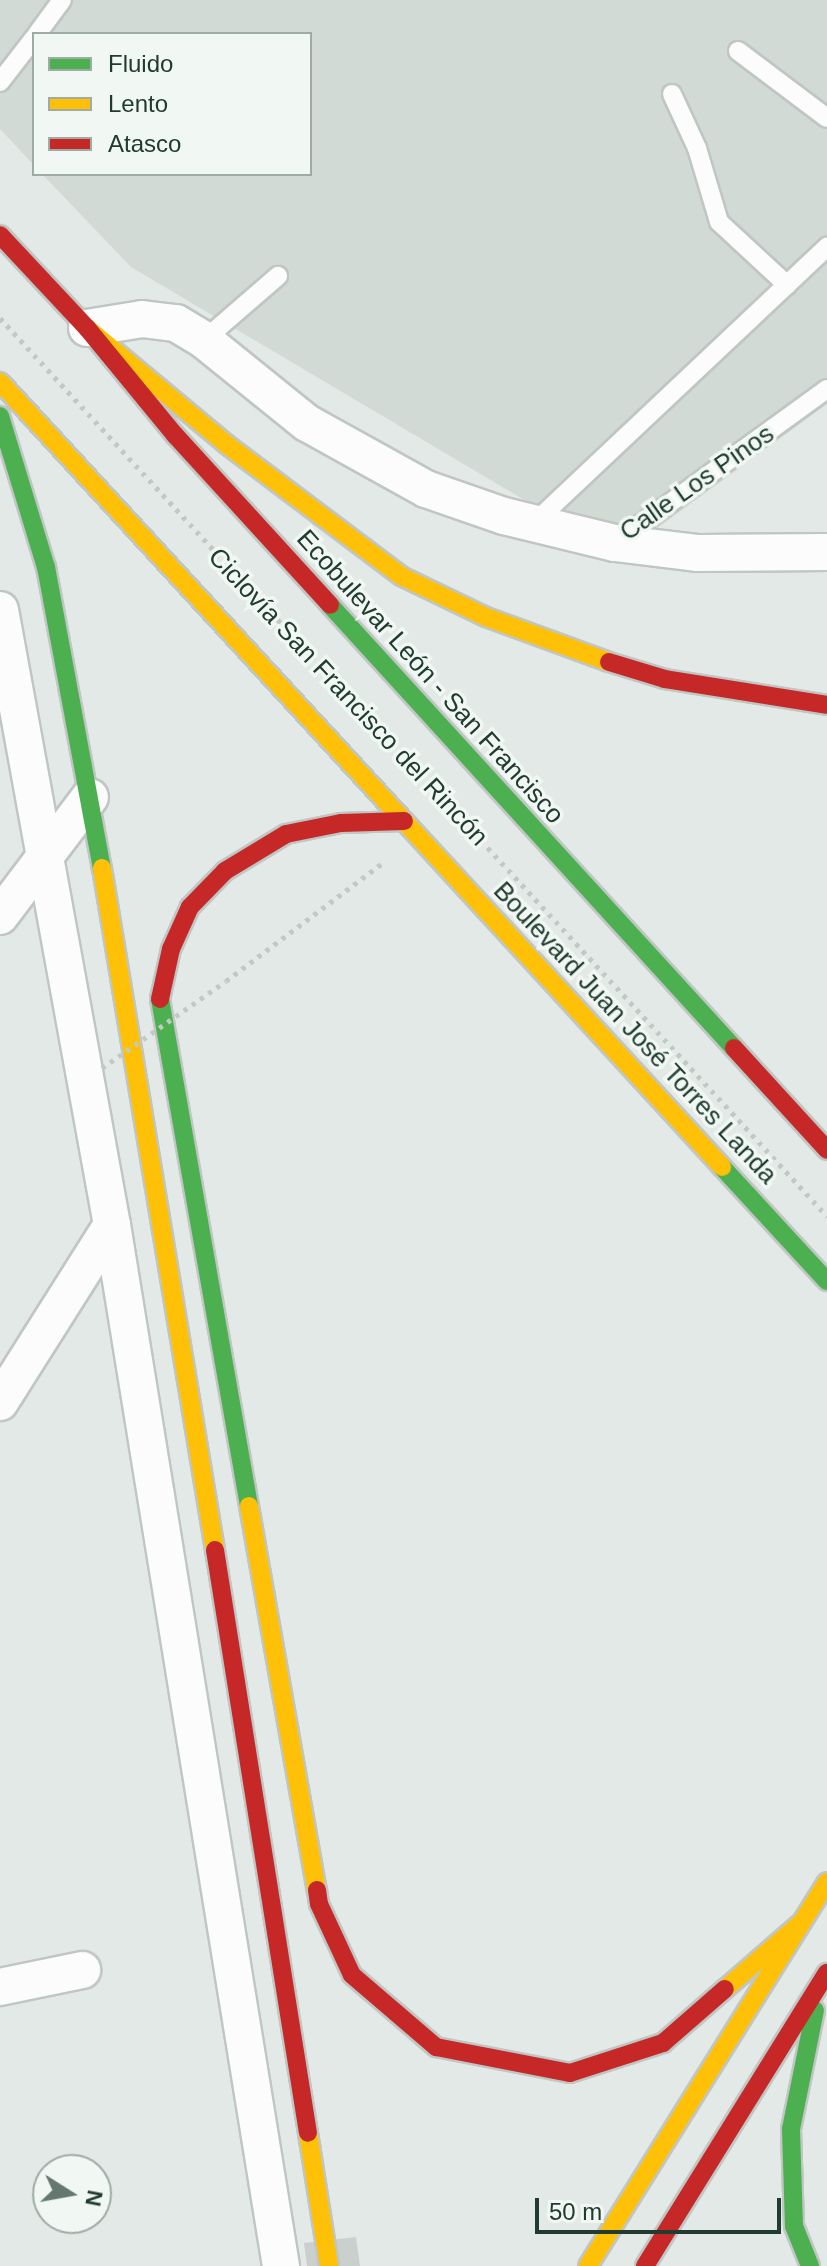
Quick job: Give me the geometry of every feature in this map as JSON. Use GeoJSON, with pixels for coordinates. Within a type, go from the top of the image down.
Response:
{"type":"FeatureCollection","features":[{"type":"Feature","properties":{"kind":"main road","name":"Ecobulevar León - San Francisco"},"geometry":{"type":"LineString","coordinates":[[0,235],[87,328],[175,435],[827,1150]]}},
{"type":"Feature","properties":{"kind":"main road"},"geometry":{"type":"LineString","coordinates":[[87,328],[226,444],[401,576],[500,622],[651,675],[827,705]]}},
{"type":"Feature","properties":{"kind":"main road"},"geometry":{"type":"LineString","coordinates":[[0,382],[411,828]]}},
{"type":"Feature","properties":{"kind":"main road"},"geometry":{"type":"LineString","coordinates":[[0,416],[46,567],[90,797],[160,1209],[329,2266]]}},
{"type":"Feature","properties":{"kind":"main road"},"geometry":{"type":"LineString","coordinates":[[411,828],[341,823],[286,834],[225,871],[190,907],[171,949],[160,1000],[319,1904],[352,1975],[436,2047],[570,2073],[663,2043],[802,1922]]}},
{"type":"Feature","properties":{"kind":"main road","name":"Boulevard Juan José Torres Landa"},"geometry":{"type":"LineString","coordinates":[[411,828],[827,1281]]}},
{"type":"Feature","properties":{"kind":"main road"},"geometry":{"type":"LineString","coordinates":[[588,2266],[827,1882]]}},
{"type":"Feature","properties":{"kind":"main road"},"geometry":{"type":"LineString","coordinates":[[645,2266],[824,1978]]}},
{"type":"Feature","properties":{"kind":"main road"},"geometry":{"type":"LineString","coordinates":[[810,2266],[794,2226],[791,2129],[824,1978]]}},
{"type":"Feature","properties":{"kind":"street","name":"Calle Los Pinos"},"geometry":{"type":"LineString","coordinates":[[87,328],[142,319],[176,323],[204,340],[320,430],[426,489],[534,523],[615,543]]}},
{"type":"Feature","properties":{"kind":"street"},"geometry":{"type":"LineString","coordinates":[[615,543],[698,553],[827,552]]}},
{"type":"Feature","properties":{"kind":"street"},"geometry":{"type":"LineString","coordinates":[[0,610],[112,1225],[281,2266]]}},
{"type":"Feature","properties":{"kind":"street"},"geometry":{"type":"LineString","coordinates":[[0,916],[90,797]]}},
{"type":"Feature","properties":{"kind":"street"},"geometry":{"type":"LineString","coordinates":[[0,1402],[112,1225]]}},
{"type":"Feature","properties":{"kind":"street"},"geometry":{"type":"LineString","coordinates":[[0,1987],[82,1970]]}},
{"type":"Feature","properties":{"kind":"lane"},"geometry":{"type":"LineString","coordinates":[[38,32],[62,0]]}},
{"type":"Feature","properties":{"kind":"lane"},"geometry":{"type":"LineString","coordinates":[[0,82],[32,40]]}},
{"type":"Feature","properties":{"kind":"lane"},"geometry":{"type":"LineString","coordinates":[[738,51],[827,118]]}},
{"type":"Feature","properties":{"kind":"lane"},"geometry":{"type":"LineString","coordinates":[[672,94],[697,148],[719,222],[787,285]]}},
{"type":"Feature","properties":{"kind":"lane"},"geometry":{"type":"LineString","coordinates":[[534,523],[827,247]]}},
{"type":"Feature","properties":{"kind":"lane"},"geometry":{"type":"LineString","coordinates":[[204,340],[278,276]]}},
{"type":"Feature","properties":{"kind":"lane","name":"Calle Los Pinos"},"geometry":{"type":"LineString","coordinates":[[615,543],[827,389]]}},
{"type":"Feature","properties":{"kind":"path","name":"Ciclovía San Francisco del Rincón"},"geometry":{"type":"LineString","coordinates":[[0,318],[827,1216]]}},
{"type":"Feature","properties":{"kind":"path"},"geometry":{"type":"LineString","coordinates":[[102,1068],[226,981],[411,828]]}},
{"type":"Feature","properties":{"kind":"shaded area"},"geometry":{"type":"Polygon","coordinates":[[[0,0],[827,0],[827,404],[619,556],[131,267],[44,176],[312,176],[312,32],[32,32],[32,163],[0,129],[0,0]]]}},
{"type":"Feature","properties":{"kind":"building"},"geometry":{"type":"Polygon","coordinates":[[[356,2237],[360,2266],[307,2266],[304,2243],[356,2237]]]}},
{"type":"Feature","properties":{"kind":"traffic: fast"},"geometry":{"type":"LineString","coordinates":[[0,416],[46,567],[102,868]]}},
{"type":"Feature","properties":{"kind":"traffic: fast"},"geometry":{"type":"LineString","coordinates":[[330,605],[734,1048]]}},
{"type":"Feature","properties":{"kind":"traffic: fast"},"geometry":{"type":"LineString","coordinates":[[160,999],[249,1506]]}},
{"type":"Feature","properties":{"kind":"traffic: fast"},"geometry":{"type":"LineString","coordinates":[[722,1167],[827,1281]]}},
{"type":"Feature","properties":{"kind":"traffic: fast"},"geometry":{"type":"LineString","coordinates":[[810,2266],[794,2226],[791,2129],[815,2010]]}},
{"type":"Feature","properties":{"kind":"traffic: slow"},"geometry":{"type":"LineString","coordinates":[[87,328],[226,444],[401,576],[486,617],[609,662]]}},
{"type":"Feature","properties":{"kind":"traffic: slow"},"geometry":{"type":"LineString","coordinates":[[0,382],[404,821]]}},
{"type":"Feature","properties":{"kind":"traffic: slow"},"geometry":{"type":"LineString","coordinates":[[404,821],[722,1167]]}},
{"type":"Feature","properties":{"kind":"traffic: slow"},"geometry":{"type":"LineString","coordinates":[[102,868],[215,1550]]}},
{"type":"Feature","properties":{"kind":"traffic: slow"},"geometry":{"type":"LineString","coordinates":[[249,1506],[317,1890]]}},
{"type":"Feature","properties":{"kind":"traffic: slow"},"geometry":{"type":"LineString","coordinates":[[588,2266],[827,1882]]}},
{"type":"Feature","properties":{"kind":"traffic: slow"},"geometry":{"type":"LineString","coordinates":[[725,1989],[802,1922]]}},
{"type":"Feature","properties":{"kind":"traffic: slow"},"geometry":{"type":"LineString","coordinates":[[308,2133],[329,2266]]}},
{"type":"Feature","properties":{"kind":"traffic: jam"},"geometry":{"type":"LineString","coordinates":[[0,235],[87,328],[175,435],[330,605]]}},
{"type":"Feature","properties":{"kind":"traffic: jam"},"geometry":{"type":"LineString","coordinates":[[609,662],[665,679],[827,705]]}},
{"type":"Feature","properties":{"kind":"traffic: jam"},"geometry":{"type":"LineString","coordinates":[[160,999],[171,949],[190,907],[225,871],[286,834],[341,823],[404,821]]}},
{"type":"Feature","properties":{"kind":"traffic: jam"},"geometry":{"type":"LineString","coordinates":[[734,1048],[827,1150]]}},
{"type":"Feature","properties":{"kind":"traffic: jam"},"geometry":{"type":"LineString","coordinates":[[215,1550],[308,2133]]}},
{"type":"Feature","properties":{"kind":"traffic: jam"},"geometry":{"type":"LineString","coordinates":[[317,1890],[319,1904],[352,1975],[436,2047],[570,2073],[663,2043],[725,1989]]}},
{"type":"Feature","properties":{"kind":"traffic: jam"},"geometry":{"type":"LineString","coordinates":[[645,2266],[827,1973]]}}]}
